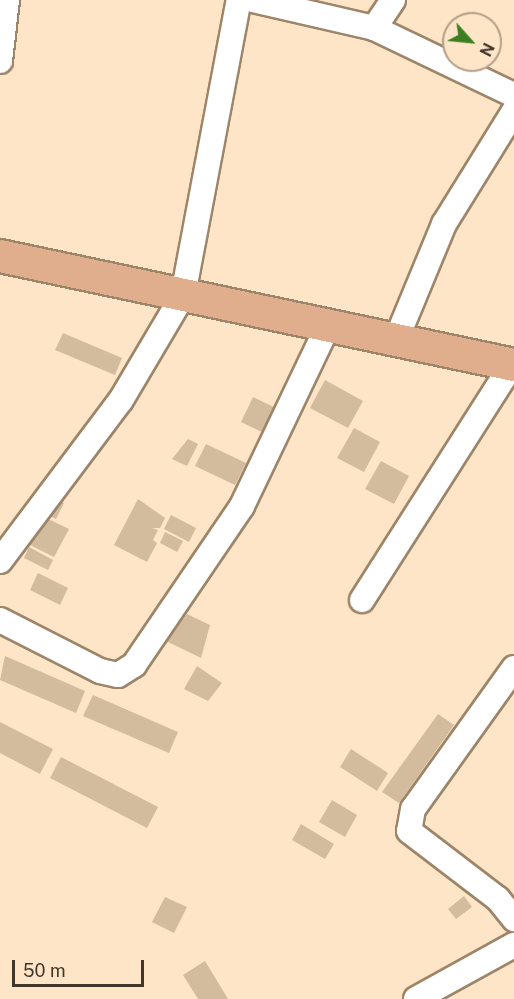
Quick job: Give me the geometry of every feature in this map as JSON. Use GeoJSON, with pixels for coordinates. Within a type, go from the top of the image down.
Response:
{"type":"FeatureCollection","features":[{"type":"Feature","properties":{"kind":"main road"},"geometry":{"type":"LineString","coordinates":[[0,256],[513,363]]}},
{"type":"Feature","properties":{"kind":"street"},"geometry":{"type":"LineString","coordinates":[[0,61],[7,0]]}},
{"type":"Feature","properties":{"kind":"street"},"geometry":{"type":"LineString","coordinates":[[0,561],[121,400],[183,295],[238,0]]}},
{"type":"Feature","properties":{"kind":"street"},"geometry":{"type":"LineString","coordinates":[[253,0],[374,28],[514,96]]}},
{"type":"Feature","properties":{"kind":"street"},"geometry":{"type":"LineString","coordinates":[[374,28],[393,0]]}},
{"type":"Feature","properties":{"kind":"street"},"geometry":{"type":"LineString","coordinates":[[396,340],[444,224],[514,111]]}},
{"type":"Feature","properties":{"kind":"street"},"geometry":{"type":"LineString","coordinates":[[0,620],[100,671],[118,675],[134,665],[242,506],[328,326]]}},
{"type":"Feature","properties":{"kind":"street"},"geometry":{"type":"LineString","coordinates":[[362,600],[513,363]]}},
{"type":"Feature","properties":{"kind":"street"},"geometry":{"type":"LineString","coordinates":[[514,668],[413,809],[409,831],[498,899],[514,919]]}},
{"type":"Feature","properties":{"kind":"street"},"geometry":{"type":"LineString","coordinates":[[416,999],[514,945]]}},
{"type":"Feature","properties":{"kind":"building"},"geometry":{"type":"Polygon","coordinates":[[[63,333],[122,358],[115,375],[55,350],[63,333]]]}},
{"type":"Feature","properties":{"kind":"building"},"geometry":{"type":"Polygon","coordinates":[[[325,380],[363,401],[348,428],[310,408],[325,380]]]}},
{"type":"Feature","properties":{"kind":"building"},"geometry":{"type":"Polygon","coordinates":[[[253,397],[276,408],[264,433],[241,422],[253,397]]]}},
{"type":"Feature","properties":{"kind":"building"},"geometry":{"type":"Polygon","coordinates":[[[354,428],[380,442],[364,472],[337,458],[354,428]]]}},
{"type":"Feature","properties":{"kind":"building"},"geometry":{"type":"Polygon","coordinates":[[[188,439],[198,444],[187,466],[172,459],[188,439]]]}},
{"type":"Feature","properties":{"kind":"building"},"geometry":{"type":"Polygon","coordinates":[[[206,444],[246,463],[235,485],[195,466],[206,444]]]}},
{"type":"Feature","properties":{"kind":"building"},"geometry":{"type":"Polygon","coordinates":[[[381,461],[409,476],[394,504],[365,489],[381,461]]]}},
{"type":"Feature","properties":{"kind":"building"},"geometry":{"type":"Polygon","coordinates":[[[53,498],[64,503],[56,519],[44,513],[53,498]]]}},
{"type":"Feature","properties":{"kind":"building"},"geometry":{"type":"Polygon","coordinates":[[[138,499],[165,518],[160,528],[152,528],[158,530],[153,540],[157,543],[147,562],[114,545],[138,499]]]}},
{"type":"Feature","properties":{"kind":"building"},"geometry":{"type":"Polygon","coordinates":[[[171,515],[196,528],[189,542],[164,529],[171,515]]]}},
{"type":"Feature","properties":{"kind":"building"},"geometry":{"type":"Polygon","coordinates":[[[42,516],[69,529],[54,557],[28,544],[42,516]]]}},
{"type":"Feature","properties":{"kind":"building"},"geometry":{"type":"Polygon","coordinates":[[[165,532],[183,541],[177,552],[160,543],[165,532]]]}},
{"type":"Feature","properties":{"kind":"building"},"geometry":{"type":"Polygon","coordinates":[[[29,547],[53,560],[48,570],[24,558],[29,547]]]}},
{"type":"Feature","properties":{"kind":"building"},"geometry":{"type":"Polygon","coordinates":[[[38,573],[68,588],[60,605],[30,590],[38,573]]]}},
{"type":"Feature","properties":{"kind":"building"},"geometry":{"type":"Polygon","coordinates":[[[187,614],[210,625],[201,658],[166,641],[187,614]]]}},
{"type":"Feature","properties":{"kind":"building"},"geometry":{"type":"Polygon","coordinates":[[[5,656],[85,691],[76,713],[0,680],[5,656]]]}},
{"type":"Feature","properties":{"kind":"building"},"geometry":{"type":"Polygon","coordinates":[[[197,666],[222,683],[208,701],[184,689],[197,666]]]}},
{"type":"Feature","properties":{"kind":"building"},"geometry":{"type":"Polygon","coordinates":[[[93,695],[178,732],[169,753],[83,716],[93,695]]]}},
{"type":"Feature","properties":{"kind":"building"},"geometry":{"type":"Polygon","coordinates":[[[438,714],[454,725],[399,803],[382,792],[438,714]]]}},
{"type":"Feature","properties":{"kind":"building"},"geometry":{"type":"Polygon","coordinates":[[[0,722],[53,749],[40,774],[0,753],[0,722]]]}},
{"type":"Feature","properties":{"kind":"building"},"geometry":{"type":"Polygon","coordinates":[[[351,749],[388,773],[377,791],[340,767],[351,749]]]}},
{"type":"Feature","properties":{"kind":"building"},"geometry":{"type":"Polygon","coordinates":[[[61,757],[158,807],[147,828],[50,778],[61,757]]]}},
{"type":"Feature","properties":{"kind":"building"},"geometry":{"type":"Polygon","coordinates":[[[332,800],[357,815],[345,837],[319,822],[332,800]]]}},
{"type":"Feature","properties":{"kind":"building"},"geometry":{"type":"Polygon","coordinates":[[[301,824],[334,844],[325,859],[292,840],[301,824]]]}},
{"type":"Feature","properties":{"kind":"building"},"geometry":{"type":"Polygon","coordinates":[[[464,896],[472,907],[456,919],[448,909],[464,896]]]}},
{"type":"Feature","properties":{"kind":"building"},"geometry":{"type":"Polygon","coordinates":[[[165,897],[187,907],[174,933],[152,922],[165,897]]]}},
{"type":"Feature","properties":{"kind":"building"},"geometry":{"type":"Polygon","coordinates":[[[205,961],[228,999],[198,999],[183,975],[205,961]]]}}]}
